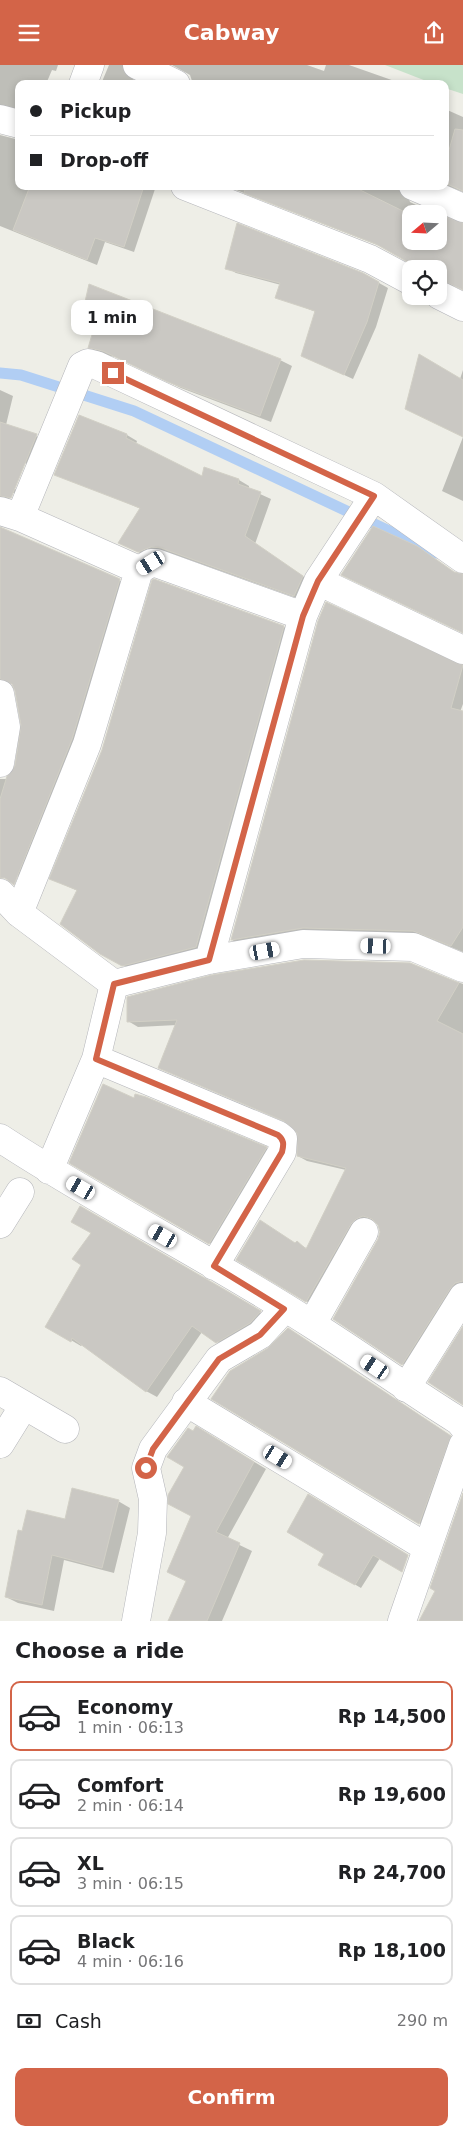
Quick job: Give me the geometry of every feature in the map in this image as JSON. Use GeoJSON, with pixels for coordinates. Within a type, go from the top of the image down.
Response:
{"type":"FeatureCollection","features":[{"type":"Feature","properties":{"kind":"street"},"geometry":{"type":"LineString","coordinates":[[84,80],[90,65]]}},
{"type":"Feature","properties":{"kind":"street"},"geometry":{"type":"LineString","coordinates":[[137,65],[168,80]]}},
{"type":"Feature","properties":{"kind":"street"},"geometry":{"type":"LineString","coordinates":[[0,119],[15,124]]}},
{"type":"Feature","properties":{"kind":"street"},"geometry":{"type":"LineString","coordinates":[[195,190],[370,259],[402,276]]}},
{"type":"Feature","properties":{"kind":"street"},"geometry":{"type":"LineString","coordinates":[[421,190],[463,208]]}},
{"type":"Feature","properties":{"kind":"street"},"geometry":{"type":"LineString","coordinates":[[447,299],[463,307]]}},
{"type":"Feature","properties":{"kind":"street"},"geometry":{"type":"LineString","coordinates":[[140,570],[10,514],[82,366],[88,363],[96,365],[374,496],[463,559]]}},
{"type":"Feature","properties":{"kind":"street"},"geometry":{"type":"LineString","coordinates":[[209,960],[303,616],[318,581],[374,496]]}},
{"type":"Feature","properties":{"kind":"street"},"geometry":{"type":"LineString","coordinates":[[20,913],[88,744],[140,570],[151,563],[156,563],[303,616]]}},
{"type":"Feature","properties":{"kind":"street"},"geometry":{"type":"LineString","coordinates":[[318,581],[463,651]]}},
{"type":"Feature","properties":{"kind":"street"},"geometry":{"type":"LineString","coordinates":[[0,694],[6,727],[0,763]]}},
{"type":"Feature","properties":{"kind":"street"},"geometry":{"type":"LineString","coordinates":[[0,893],[20,913],[114,984]]}},
{"type":"Feature","properties":{"kind":"street"},"geometry":{"type":"LineString","coordinates":[[114,984],[209,960],[303,944],[413,947],[463,968]]}},
{"type":"Feature","properties":{"kind":"street"},"geometry":{"type":"LineString","coordinates":[[49,1170],[96,1059],[114,984]]}},
{"type":"Feature","properties":{"kind":"street"},"geometry":{"type":"LineString","coordinates":[[96,1059],[278,1135],[282,1139],[282,1152],[214,1266]]}},
{"type":"Feature","properties":{"kind":"street"},"geometry":{"type":"LineString","coordinates":[[0,1138],[49,1170],[312,1324],[406,1388],[459,1421],[463,1426]]}},
{"type":"Feature","properties":{"kind":"street"},"geometry":{"type":"LineString","coordinates":[[0,1224],[20,1192]]}},
{"type":"Feature","properties":{"kind":"street"},"geometry":{"type":"LineString","coordinates":[[312,1324],[364,1232]]}},
{"type":"Feature","properties":{"kind":"street"},"geometry":{"type":"LineString","coordinates":[[136,1621],[152,1533],[152,1499],[146,1468],[153,1449],[186,1401],[219,1359],[260,1335],[284,1309]]}},
{"type":"Feature","properties":{"kind":"street"},"geometry":{"type":"LineString","coordinates":[[406,1388],[459,1311]]}},
{"type":"Feature","properties":{"kind":"street"},"geometry":{"type":"LineString","coordinates":[[0,1391],[24,1407],[65,1429]]}},
{"type":"Feature","properties":{"kind":"street"},"geometry":{"type":"LineString","coordinates":[[186,1401],[426,1547]]}},
{"type":"Feature","properties":{"kind":"street"},"geometry":{"type":"LineString","coordinates":[[0,1444],[24,1407]]}},
{"type":"Feature","properties":{"kind":"street"},"geometry":{"type":"LineString","coordinates":[[402,1621],[426,1547],[463,1445]]}},
{"type":"Feature","properties":{"kind":"green space"},"geometry":{"type":"Polygon","coordinates":[[[385,65],[463,65],[463,94],[449,89],[449,80],[424,80],[385,65]]]}},
{"type":"Feature","properties":{"kind":"building"},"geometry":{"type":"Polygon","coordinates":[[[455,129],[463,130],[463,191],[449,185],[449,150],[455,129]]]}},
{"type":"Feature","properties":{"kind":"building"},"geometry":{"type":"Polygon","coordinates":[[[28,190],[143,190],[124,247],[95,238],[87,260],[13,230],[28,190]]]}},
{"type":"Feature","properties":{"kind":"building"},"geometry":{"type":"Polygon","coordinates":[[[245,190],[360,190],[402,211],[402,250],[448,250],[448,217],[463,223],[463,290],[447,283],[447,260],[404,260],[376,244],[244,193],[245,190]]]}},
{"type":"Feature","properties":{"kind":"building"},"geometry":{"type":"Polygon","coordinates":[[[237,223],[363,273],[379,282],[367,322],[344,375],[301,356],[315,311],[275,298],[280,283],[225,269],[237,223]]]}},
{"type":"Feature","properties":{"kind":"building"},"geometry":{"type":"Polygon","coordinates":[[[89,284],[281,359],[260,416],[168,382],[103,351],[88,348],[97,318],[82,315],[89,284]]]}},
{"type":"Feature","properties":{"kind":"building"},"geometry":{"type":"Polygon","coordinates":[[[419,354],[463,380],[463,437],[405,409],[419,354]]]}},
{"type":"Feature","properties":{"kind":"building"},"geometry":{"type":"Polygon","coordinates":[[[79,415],[127,434],[126,438],[202,476],[204,467],[239,479],[238,484],[261,492],[245,536],[303,576],[294,596],[161,548],[151,547],[138,552],[118,543],[140,508],[54,475],[79,415]]]}},
{"type":"Feature","properties":{"kind":"building"},"geometry":{"type":"Polygon","coordinates":[[[0,422],[37,434],[11,498],[0,496],[0,422]]]}},
{"type":"Feature","properties":{"kind":"building"},"geometry":{"type":"Polygon","coordinates":[[[373,526],[417,546],[454,572],[463,574],[463,633],[341,575],[373,526]]]}},
{"type":"Feature","properties":{"kind":"building"},"geometry":{"type":"Polygon","coordinates":[[[0,527],[120,579],[72,739],[14,885],[5,878],[0,878],[0,799],[7,776],[15,766],[21,725],[12,684],[0,679],[0,527]]]}},
{"type":"Feature","properties":{"kind":"building"},"geometry":{"type":"Polygon","coordinates":[[[154,579],[284,626],[196,947],[122,966],[100,954],[60,924],[77,890],[49,879],[102,750],[152,580],[154,579]]]}},
{"type":"Feature","properties":{"kind":"building"},"geometry":{"type":"Polygon","coordinates":[[[326,602],[463,665],[451,708],[463,711],[463,927],[451,946],[413,931],[303,928],[231,940],[318,621],[326,602]]]}},
{"type":"Feature","properties":{"kind":"building"},"geometry":{"type":"Polygon","coordinates":[[[304,960],[410,963],[459,983],[437,1021],[463,1034],[463,1281],[455,1283],[450,1289],[402,1365],[333,1319],[378,1239],[380,1232],[378,1225],[372,1219],[363,1216],[351,1224],[306,1302],[236,1260],[260,1220],[295,1243],[297,1241],[306,1249],[346,1168],[297,1156],[297,1133],[284,1121],[158,1068],[177,1020],[127,1022],[127,997],[212,975],[304,960]]]}},
{"type":"Feature","properties":{"kind":"building"},"geometry":{"type":"Polygon","coordinates":[[[103,1084],[134,1098],[135,1094],[146,1097],[267,1147],[209,1244],[69,1163],[103,1084]]]}},
{"type":"Feature","properties":{"kind":"building"},"geometry":{"type":"Polygon","coordinates":[[[80,1206],[261,1311],[250,1323],[216,1343],[192,1326],[146,1392],[72,1338],[71,1342],[45,1327],[81,1265],[72,1259],[91,1233],[71,1222],[80,1206]]]}},
{"type":"Feature","properties":{"kind":"building"},"geometry":{"type":"Polygon","coordinates":[[[463,1326],[463,1405],[428,1382],[463,1326]]]}},
{"type":"Feature","properties":{"kind":"building"},"geometry":{"type":"Polygon","coordinates":[[[288,1328],[451,1436],[419,1524],[211,1399],[230,1371],[268,1348],[288,1328]]]}},
{"type":"Feature","properties":{"kind":"building"},"geometry":{"type":"Polygon","coordinates":[[[196,1426],[254,1462],[216,1532],[240,1543],[207,1621],[168,1621],[186,1581],[167,1572],[191,1516],[168,1504],[168,1495],[184,1467],[167,1457],[188,1428],[193,1431],[196,1426]]]}},
{"type":"Feature","properties":{"kind":"building"},"geometry":{"type":"Polygon","coordinates":[[[72,1488],[119,1500],[102,1568],[52,1555],[42,1605],[5,1597],[18,1530],[22,1531],[27,1510],[65,1519],[72,1488]]]}},
{"type":"Feature","properties":{"kind":"building"},"geometry":{"type":"Polygon","coordinates":[[[463,1493],[463,1621],[419,1621],[435,1591],[430,1588],[463,1493]]]}},
{"type":"Feature","properties":{"kind":"building"},"geometry":{"type":"Polygon","coordinates":[[[308,1494],[408,1555],[402,1572],[373,1555],[355,1585],[318,1565],[324,1554],[287,1532],[308,1494]]]}},
{"type":"Feature","properties":{"kind":"waterway"},"geometry":{"type":"LineString","coordinates":[[0,373],[21,375],[134,411],[436,553]]}},
{"type":"Feature","properties":{"kind":"route"},"geometry":{"type":"LineString","coordinates":[[113,373],[374,496],[318,581],[303,616],[209,960],[114,984],[96,1059],[278,1135],[284,1145],[282,1152],[214,1266],[284,1309],[260,1335],[219,1359],[186,1401],[153,1449],[146,1468]]}}]}
